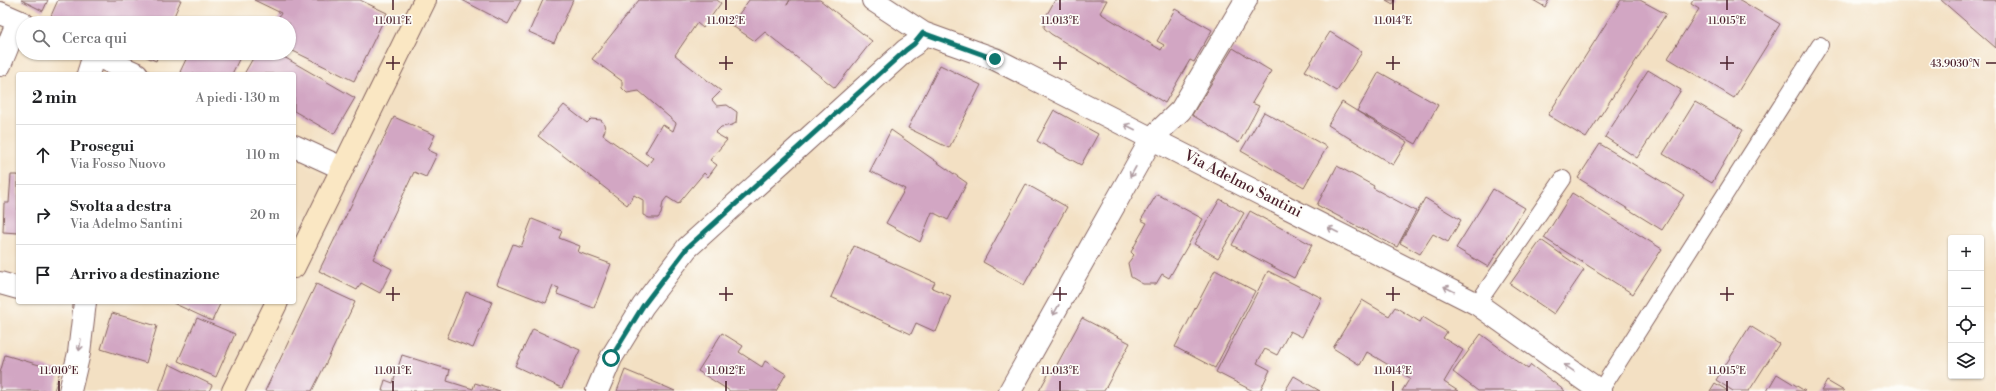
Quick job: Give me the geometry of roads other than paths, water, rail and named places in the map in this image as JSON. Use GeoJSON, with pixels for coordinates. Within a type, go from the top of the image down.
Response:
{"type":"FeatureCollection","features":[{"type":"Feature","properties":{"kind":"main road"},"geometry":{"type":"LineString","coordinates":[[296,263],[425,0]]}},
{"type":"Feature","properties":{"kind":"main road"},"geometry":{"type":"LineString","coordinates":[[233,391],[276,304]]}},
{"type":"Feature","properties":{"kind":"street","name":"Via Adelmo Santini"},"geometry":{"type":"LineString","coordinates":[[873,0],[923,33],[995,59],[1477,304],[1600,391]]}},
{"type":"Feature","properties":{"kind":"street"},"geometry":{"type":"LineString","coordinates":[[1010,391],[1152,138],[1181,110],[1246,0]]}},
{"type":"Feature","properties":{"kind":"street"},"geometry":{"type":"LineString","coordinates":[[0,65],[14,19]]}},
{"type":"Feature","properties":{"kind":"street"},"geometry":{"type":"LineString","coordinates":[[597,391],[611,358],[643,306],[687,248],[914,44],[923,33]]}},
{"type":"Feature","properties":{"kind":"street"},"geometry":{"type":"LineString","coordinates":[[90,61],[130,72]]}},
{"type":"Feature","properties":{"kind":"street"},"geometry":{"type":"LineString","coordinates":[[296,147],[342,168]]}},
{"type":"Feature","properties":{"kind":"street"},"geometry":{"type":"LineString","coordinates":[[0,283],[16,287]]}},
{"type":"Feature","properties":{"kind":"street"},"geometry":{"type":"LineString","coordinates":[[70,391],[78,353],[80,304]]}},
{"type":"Feature","properties":{"kind":"lane"},"geometry":{"type":"LineString","coordinates":[[1600,391],[1820,45]]}},
{"type":"Feature","properties":{"kind":"lane"},"geometry":{"type":"LineString","coordinates":[[1477,304],[1564,179]]}}]}
